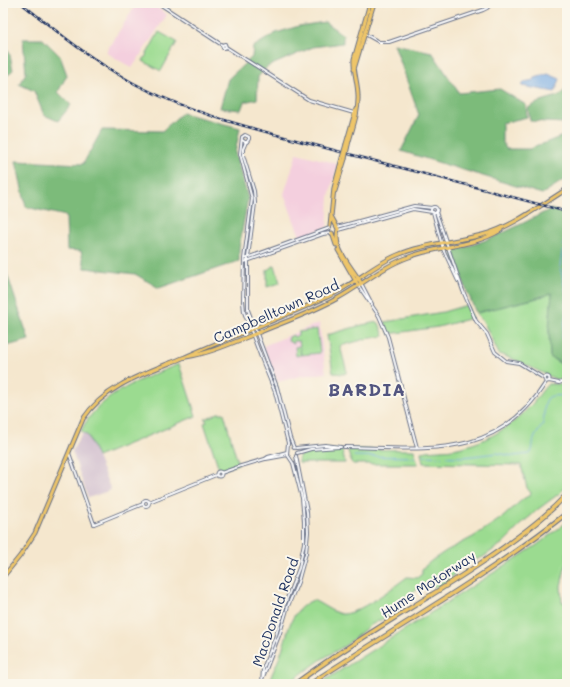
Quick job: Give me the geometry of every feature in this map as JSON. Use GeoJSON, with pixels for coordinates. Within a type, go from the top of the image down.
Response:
{"type":"FeatureCollection","features":[{"type":"Feature","properties":{"kind":"highway","name":"Hume Motorway"},"geometry":{"type":"LineString","coordinates":[[295,684],[350,646],[447,586],[505,547],[540,519],[567,494]]}},
{"type":"Feature","properties":{"kind":"highway","name":"Hume Motorway"},"geometry":{"type":"LineString","coordinates":[[311,684],[518,550],[567,513]]}},
{"type":"Feature","properties":{"kind":"main road"},"geometry":{"type":"LineString","coordinates":[[357,279],[342,259],[330,227],[334,188],[357,113],[358,92],[354,69],[354,59],[363,33],[370,3]]}},
{"type":"Feature","properties":{"kind":"main road"},"geometry":{"type":"LineString","coordinates":[[363,33],[374,3]]}},
{"type":"Feature","properties":{"kind":"main road"},"geometry":{"type":"LineString","coordinates":[[347,144],[354,113],[357,108]]}},
{"type":"Feature","properties":{"kind":"main road","name":"Campbelltown Road"},"geometry":{"type":"LineString","coordinates":[[180,358],[211,351],[323,306],[393,264],[418,253],[482,240],[567,189]]}},
{"type":"Feature","properties":{"kind":"main road"},"geometry":{"type":"LineString","coordinates":[[331,216],[337,229],[337,241],[343,257],[342,259]]}},
{"type":"Feature","properties":{"kind":"main road","name":"Campbelltown Road"},"geometry":{"type":"LineString","coordinates":[[3,577],[20,556],[35,533],[83,418],[101,398],[122,384],[167,363],[329,297],[398,254],[417,248],[482,235],[510,224]]}},
{"type":"Feature","properties":{"kind":"main road"},"geometry":{"type":"LineString","coordinates":[[330,227],[337,229]]}},
{"type":"Feature","properties":{"kind":"main road"},"geometry":{"type":"LineString","coordinates":[[331,233],[337,229]]}},
{"type":"Feature","properties":{"kind":"main road"},"geometry":{"type":"LineString","coordinates":[[340,250],[360,284]]}},
{"type":"Feature","properties":{"kind":"street"},"geometry":{"type":"LineString","coordinates":[[158,3],[222,45],[225,44],[226,47],[265,74],[309,100],[354,113]]}},
{"type":"Feature","properties":{"kind":"street"},"geometry":{"type":"LineString","coordinates":[[363,33],[379,42],[389,42],[482,10],[487,8],[492,3]]}},
{"type":"Feature","properties":{"kind":"street"},"geometry":{"type":"LineString","coordinates":[[247,135],[249,139],[246,142],[242,140],[243,136],[247,135]]}},
{"type":"Feature","properties":{"kind":"street","name":"MacDonald Road"},"geometry":{"type":"LineString","coordinates":[[242,140],[240,154],[252,199],[244,258],[245,316],[277,387],[290,438],[295,448],[307,512],[308,532],[306,553],[298,582],[286,611],[280,632],[262,680]]}},
{"type":"Feature","properties":{"kind":"street","name":"MacDonald Road"},"geometry":{"type":"LineString","coordinates":[[246,142],[243,149],[243,155],[254,191],[255,203],[248,257],[247,306],[252,329]]}},
{"type":"Feature","properties":{"kind":"street"},"geometry":{"type":"LineString","coordinates":[[337,229],[414,206],[436,208],[437,210],[433,212]]}},
{"type":"Feature","properties":{"kind":"street"},"geometry":{"type":"LineString","coordinates":[[432,208],[443,243],[443,249],[460,284]]}},
{"type":"Feature","properties":{"kind":"street"},"geometry":{"type":"LineString","coordinates":[[337,229],[414,209],[433,212]]}},
{"type":"Feature","properties":{"kind":"street"},"geometry":{"type":"LineString","coordinates":[[379,216],[391,213],[392,215]]}},
{"type":"Feature","properties":{"kind":"street"},"geometry":{"type":"LineString","coordinates":[[282,246],[330,227]]}},
{"type":"Feature","properties":{"kind":"street"},"geometry":{"type":"LineString","coordinates":[[244,262],[323,234],[331,233]]}},
{"type":"Feature","properties":{"kind":"street"},"geometry":{"type":"LineString","coordinates":[[244,258],[295,242],[299,243]]}},
{"type":"Feature","properties":{"kind":"street"},"geometry":{"type":"LineString","coordinates":[[443,243],[447,248],[460,284],[476,321],[487,334],[495,352],[506,361],[519,363],[545,380],[549,380]]}},
{"type":"Feature","properties":{"kind":"street"},"geometry":{"type":"LineString","coordinates":[[360,284],[385,327],[417,448]]}},
{"type":"Feature","properties":{"kind":"street","name":"MacDonald Road"},"geometry":{"type":"LineString","coordinates":[[254,334],[275,392],[288,443],[288,453],[296,472],[303,507],[304,532],[302,552],[297,575],[284,606],[276,635],[263,669],[262,684]]}},
{"type":"Feature","properties":{"kind":"street"},"geometry":{"type":"LineString","coordinates":[[344,447],[442,448],[478,440],[505,426],[526,408],[548,377],[549,380],[559,383],[567,380]]}},
{"type":"Feature","properties":{"kind":"street"},"geometry":{"type":"LineString","coordinates":[[69,452],[94,524],[143,504],[147,506],[149,502],[216,475],[220,476],[221,473],[241,466],[288,453],[296,454],[311,449],[341,447],[291,447],[288,453]]}},
{"type":"Feature","properties":{"kind":"shaded area"},"geometry":{"type":"Polygon","coordinates":[[[137,3],[151,3],[167,15],[132,68],[107,53],[107,50],[137,3]]]}},
{"type":"Feature","properties":{"kind":"shaded area"},"geometry":{"type":"Polygon","coordinates":[[[297,153],[335,163],[337,166],[329,197],[327,227],[300,237],[284,194],[297,153]]]}},
{"type":"Feature","properties":{"kind":"shaded area"},"geometry":{"type":"Polygon","coordinates":[[[319,323],[326,373],[301,376],[278,382],[263,346],[319,323]]]}},
{"type":"Feature","properties":{"kind":"shaded area"},"geometry":{"type":"Polygon","coordinates":[[[83,432],[88,436],[111,490],[88,498],[72,451],[83,432]]]}},
{"type":"Feature","properties":{"kind":"green space"},"geometry":{"type":"Polygon","coordinates":[[[325,22],[343,35],[343,43],[313,47],[267,67],[258,77],[257,99],[244,102],[241,110],[220,108],[228,79],[252,57],[253,47],[276,33],[299,26],[325,22]]]}},
{"type":"Feature","properties":{"kind":"green space"},"geometry":{"type":"Polygon","coordinates":[[[159,32],[177,42],[161,71],[143,61],[159,32]]]}},
{"type":"Feature","properties":{"kind":"green space"},"geometry":{"type":"Polygon","coordinates":[[[23,39],[43,39],[60,56],[67,75],[58,92],[71,105],[58,121],[44,115],[34,91],[19,84],[26,73],[23,39]]]}},
{"type":"Feature","properties":{"kind":"green space"},"geometry":{"type":"Polygon","coordinates":[[[394,44],[432,52],[459,93],[500,89],[526,105],[527,117],[502,123],[502,140],[506,149],[530,149],[565,135],[563,123],[530,121],[528,108],[541,101],[561,95],[567,87],[567,178],[542,194],[401,151],[419,115],[394,44]]]}},
{"type":"Feature","properties":{"kind":"green space"},"geometry":{"type":"Polygon","coordinates":[[[3,46],[9,51],[13,70],[3,80],[3,46]]]}},
{"type":"Feature","properties":{"kind":"green space"},"geometry":{"type":"Polygon","coordinates":[[[182,113],[240,128],[235,153],[248,198],[239,248],[239,261],[159,288],[135,274],[85,268],[81,251],[67,250],[66,216],[26,207],[16,161],[83,164],[102,130],[162,131],[182,113]]]}},
{"type":"Feature","properties":{"kind":"green space"},"geometry":{"type":"Polygon","coordinates":[[[551,209],[567,214],[567,367],[550,357],[549,329],[552,293],[476,313],[452,254],[454,250],[492,238],[551,209]]]}},
{"type":"Feature","properties":{"kind":"green space"},"geometry":{"type":"Polygon","coordinates":[[[3,262],[29,340],[3,347],[3,262]]]}},
{"type":"Feature","properties":{"kind":"green space"},"geometry":{"type":"Polygon","coordinates":[[[275,265],[280,283],[267,287],[267,270],[275,265]]]}},
{"type":"Feature","properties":{"kind":"green space"},"geometry":{"type":"Polygon","coordinates":[[[552,293],[549,329],[550,357],[567,368],[567,376],[557,380],[518,361],[499,354],[484,323],[476,313],[552,293]]]}},
{"type":"Feature","properties":{"kind":"green space"},"geometry":{"type":"Polygon","coordinates":[[[467,305],[472,318],[438,327],[389,334],[385,322],[443,312],[467,305]]]}},
{"type":"Feature","properties":{"kind":"green space"},"geometry":{"type":"Polygon","coordinates":[[[377,322],[379,323],[384,336],[340,346],[347,372],[344,374],[333,373],[327,335],[377,322]]]}},
{"type":"Feature","properties":{"kind":"green space"},"geometry":{"type":"Polygon","coordinates":[[[317,329],[320,353],[296,356],[295,347],[300,346],[299,341],[293,341],[294,344],[288,341],[289,337],[293,335],[294,337],[298,336],[298,332],[317,329]]]}},
{"type":"Feature","properties":{"kind":"green space"},"geometry":{"type":"Polygon","coordinates":[[[179,364],[196,416],[97,457],[88,436],[81,431],[89,418],[110,397],[123,389],[151,375],[179,364]]]}},
{"type":"Feature","properties":{"kind":"green space"},"geometry":{"type":"Polygon","coordinates":[[[567,382],[567,486],[521,524],[503,543],[483,557],[458,569],[450,580],[436,587],[428,585],[422,587],[411,593],[403,602],[402,606],[392,614],[369,626],[346,645],[322,659],[287,684],[269,684],[281,654],[289,627],[299,609],[305,604],[313,600],[334,612],[341,614],[348,613],[365,606],[407,577],[417,578],[422,574],[422,569],[431,561],[446,551],[473,537],[503,517],[531,493],[527,488],[521,465],[423,463],[421,452],[458,448],[479,442],[499,432],[517,419],[533,403],[548,384],[561,384],[567,382]]]}},
{"type":"Feature","properties":{"kind":"green space"},"geometry":{"type":"Polygon","coordinates":[[[218,413],[224,413],[238,464],[221,470],[219,469],[204,423],[207,422],[205,419],[218,413]]]}},
{"type":"Feature","properties":{"kind":"green space"},"geometry":{"type":"Polygon","coordinates":[[[349,449],[414,450],[418,464],[353,464],[348,451],[349,449]]]}},
{"type":"Feature","properties":{"kind":"green space"},"geometry":{"type":"Polygon","coordinates":[[[342,450],[345,463],[299,463],[299,456],[307,452],[342,450]]]}},
{"type":"Feature","properties":{"kind":"green space"},"geometry":{"type":"Polygon","coordinates":[[[567,522],[567,560],[561,586],[562,602],[567,602],[567,684],[319,684],[537,545],[567,522]]]}},
{"type":"Feature","properties":{"kind":"water"},"geometry":{"type":"Polygon","coordinates":[[[548,74],[560,79],[555,92],[521,85],[524,82],[534,80],[535,78],[548,74]]]}},
{"type":"Feature","properties":{"kind":"waterway"},"geometry":{"type":"LineString","coordinates":[[567,236],[563,244],[560,267],[566,293],[566,314],[562,338],[567,355]]}},
{"type":"Feature","properties":{"kind":"waterway"},"geometry":{"type":"LineString","coordinates":[[563,375],[567,361]]}},
{"type":"Feature","properties":{"kind":"waterway"},"geometry":{"type":"LineString","coordinates":[[423,456],[464,457],[497,453],[513,456],[530,454],[533,441],[543,423],[546,401],[550,396],[562,395],[567,392]]}},
{"type":"Feature","properties":{"kind":"waterway"},"geometry":{"type":"LineString","coordinates":[[354,456],[415,457]]}},
{"type":"Feature","properties":{"kind":"railway"},"geometry":{"type":"LineString","coordinates":[[21,3],[112,71],[145,89],[185,106],[226,121],[269,133],[567,212]]}},
{"type":"Feature","properties":{"kind":"district","name":"BARDIA"},"geometry":{"type":"Point","coordinates":[367,389]}}]}
